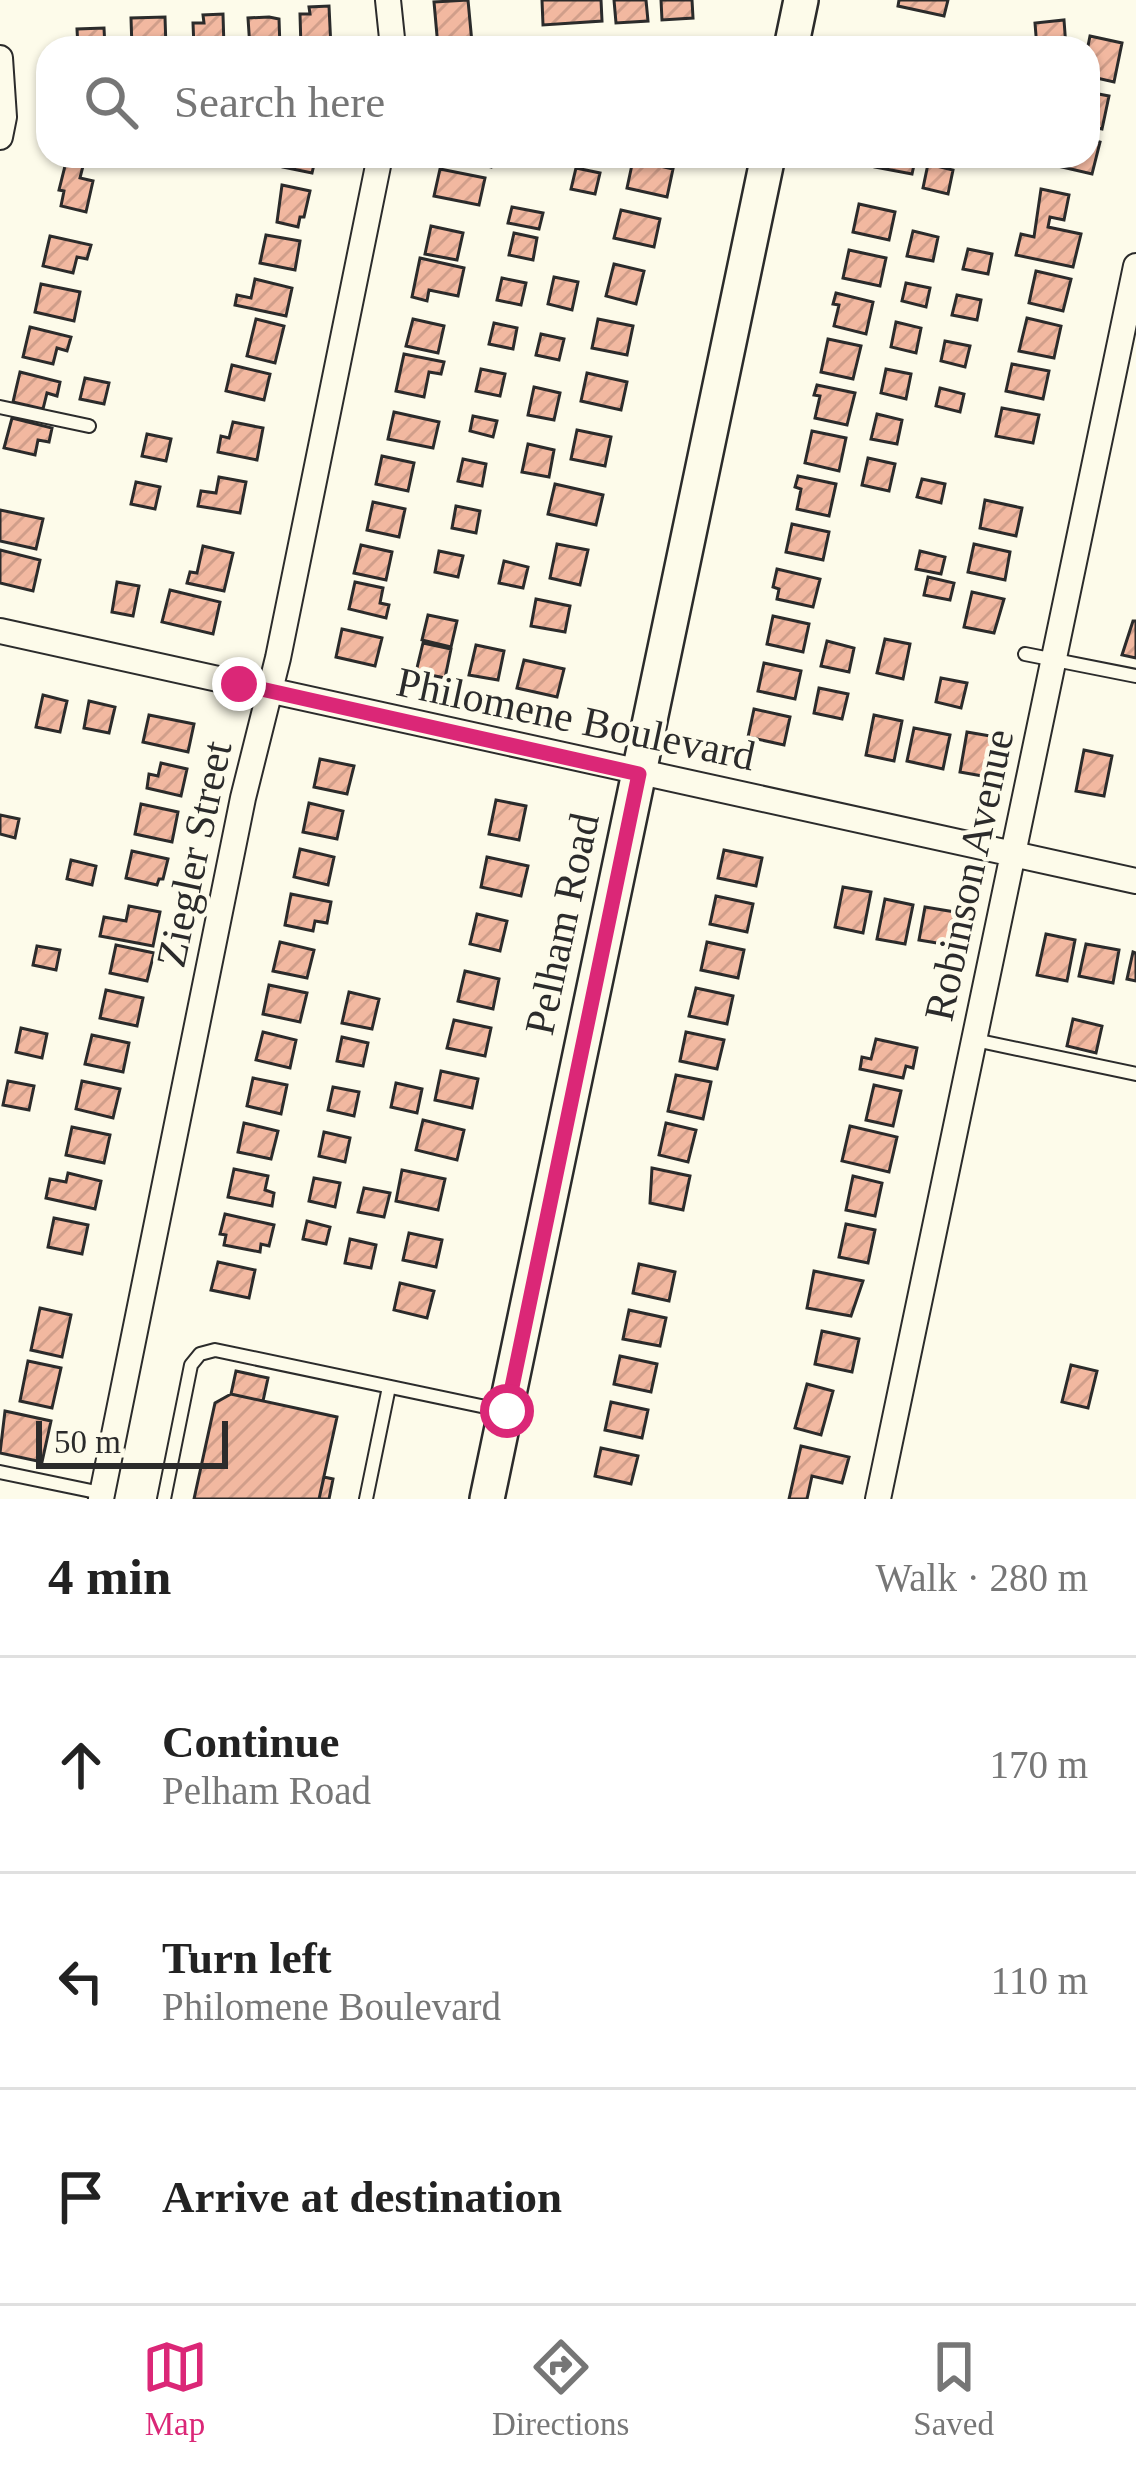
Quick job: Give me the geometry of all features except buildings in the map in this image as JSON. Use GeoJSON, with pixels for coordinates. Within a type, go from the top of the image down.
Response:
{"type":"FeatureCollection","features":[{"type":"Feature","properties":{"kind":"main road"},"geometry":{"type":"LineString","coordinates":[[794,36],[801,0]]}},
{"type":"Feature","properties":{"kind":"main road","name":"Pelham Road"},"geometry":{"type":"LineString","coordinates":[[487,1499],[765,168]]}},
{"type":"Feature","properties":{"kind":"street"},"geometry":{"type":"LineString","coordinates":[[388,0],[392,36]]}},
{"type":"Feature","properties":{"kind":"street"},"geometry":{"type":"LineString","coordinates":[[0,58],[4,117],[0,137]]}},
{"type":"Feature","properties":{"kind":"street","name":"Ziegler Street"},"geometry":{"type":"LineString","coordinates":[[102,1496],[243,798],[270,690],[378,168]]}},
{"type":"Feature","properties":{"kind":"street","name":"Robinson Avenue"},"geometry":{"type":"LineString","coordinates":[[878,1499],[1136,266]]}},
{"type":"Feature","properties":{"kind":"street","name":"Philomene Boulevard"},"geometry":{"type":"LineString","coordinates":[[0,631],[1136,881]]}},
{"type":"Feature","properties":{"kind":"lane"},"geometry":{"type":"LineString","coordinates":[[0,407],[88,426]]}},
{"type":"Feature","properties":{"kind":"lane"},"geometry":{"type":"LineString","coordinates":[[1025,654],[1136,676]]}},
{"type":"Feature","properties":{"kind":"lane"},"geometry":{"type":"LineString","coordinates":[[975,1040],[1136,1074]]}},
{"type":"Feature","properties":{"kind":"lane"},"geometry":{"type":"LineString","coordinates":[[164,1499],[191,1365],[200,1354],[215,1350],[507,1411]]}},
{"type":"Feature","properties":{"kind":"lane"},"geometry":{"type":"LineString","coordinates":[[366,1499],[389,1387]]}},
{"type":"Feature","properties":{"kind":"lane"},"geometry":{"type":"LineString","coordinates":[[0,1472],[102,1496]]}},
{"type":"Feature","properties":{"kind":"route"},"geometry":{"type":"LineString","coordinates":[[239,684],[639,774],[507,1411]]}}]}
